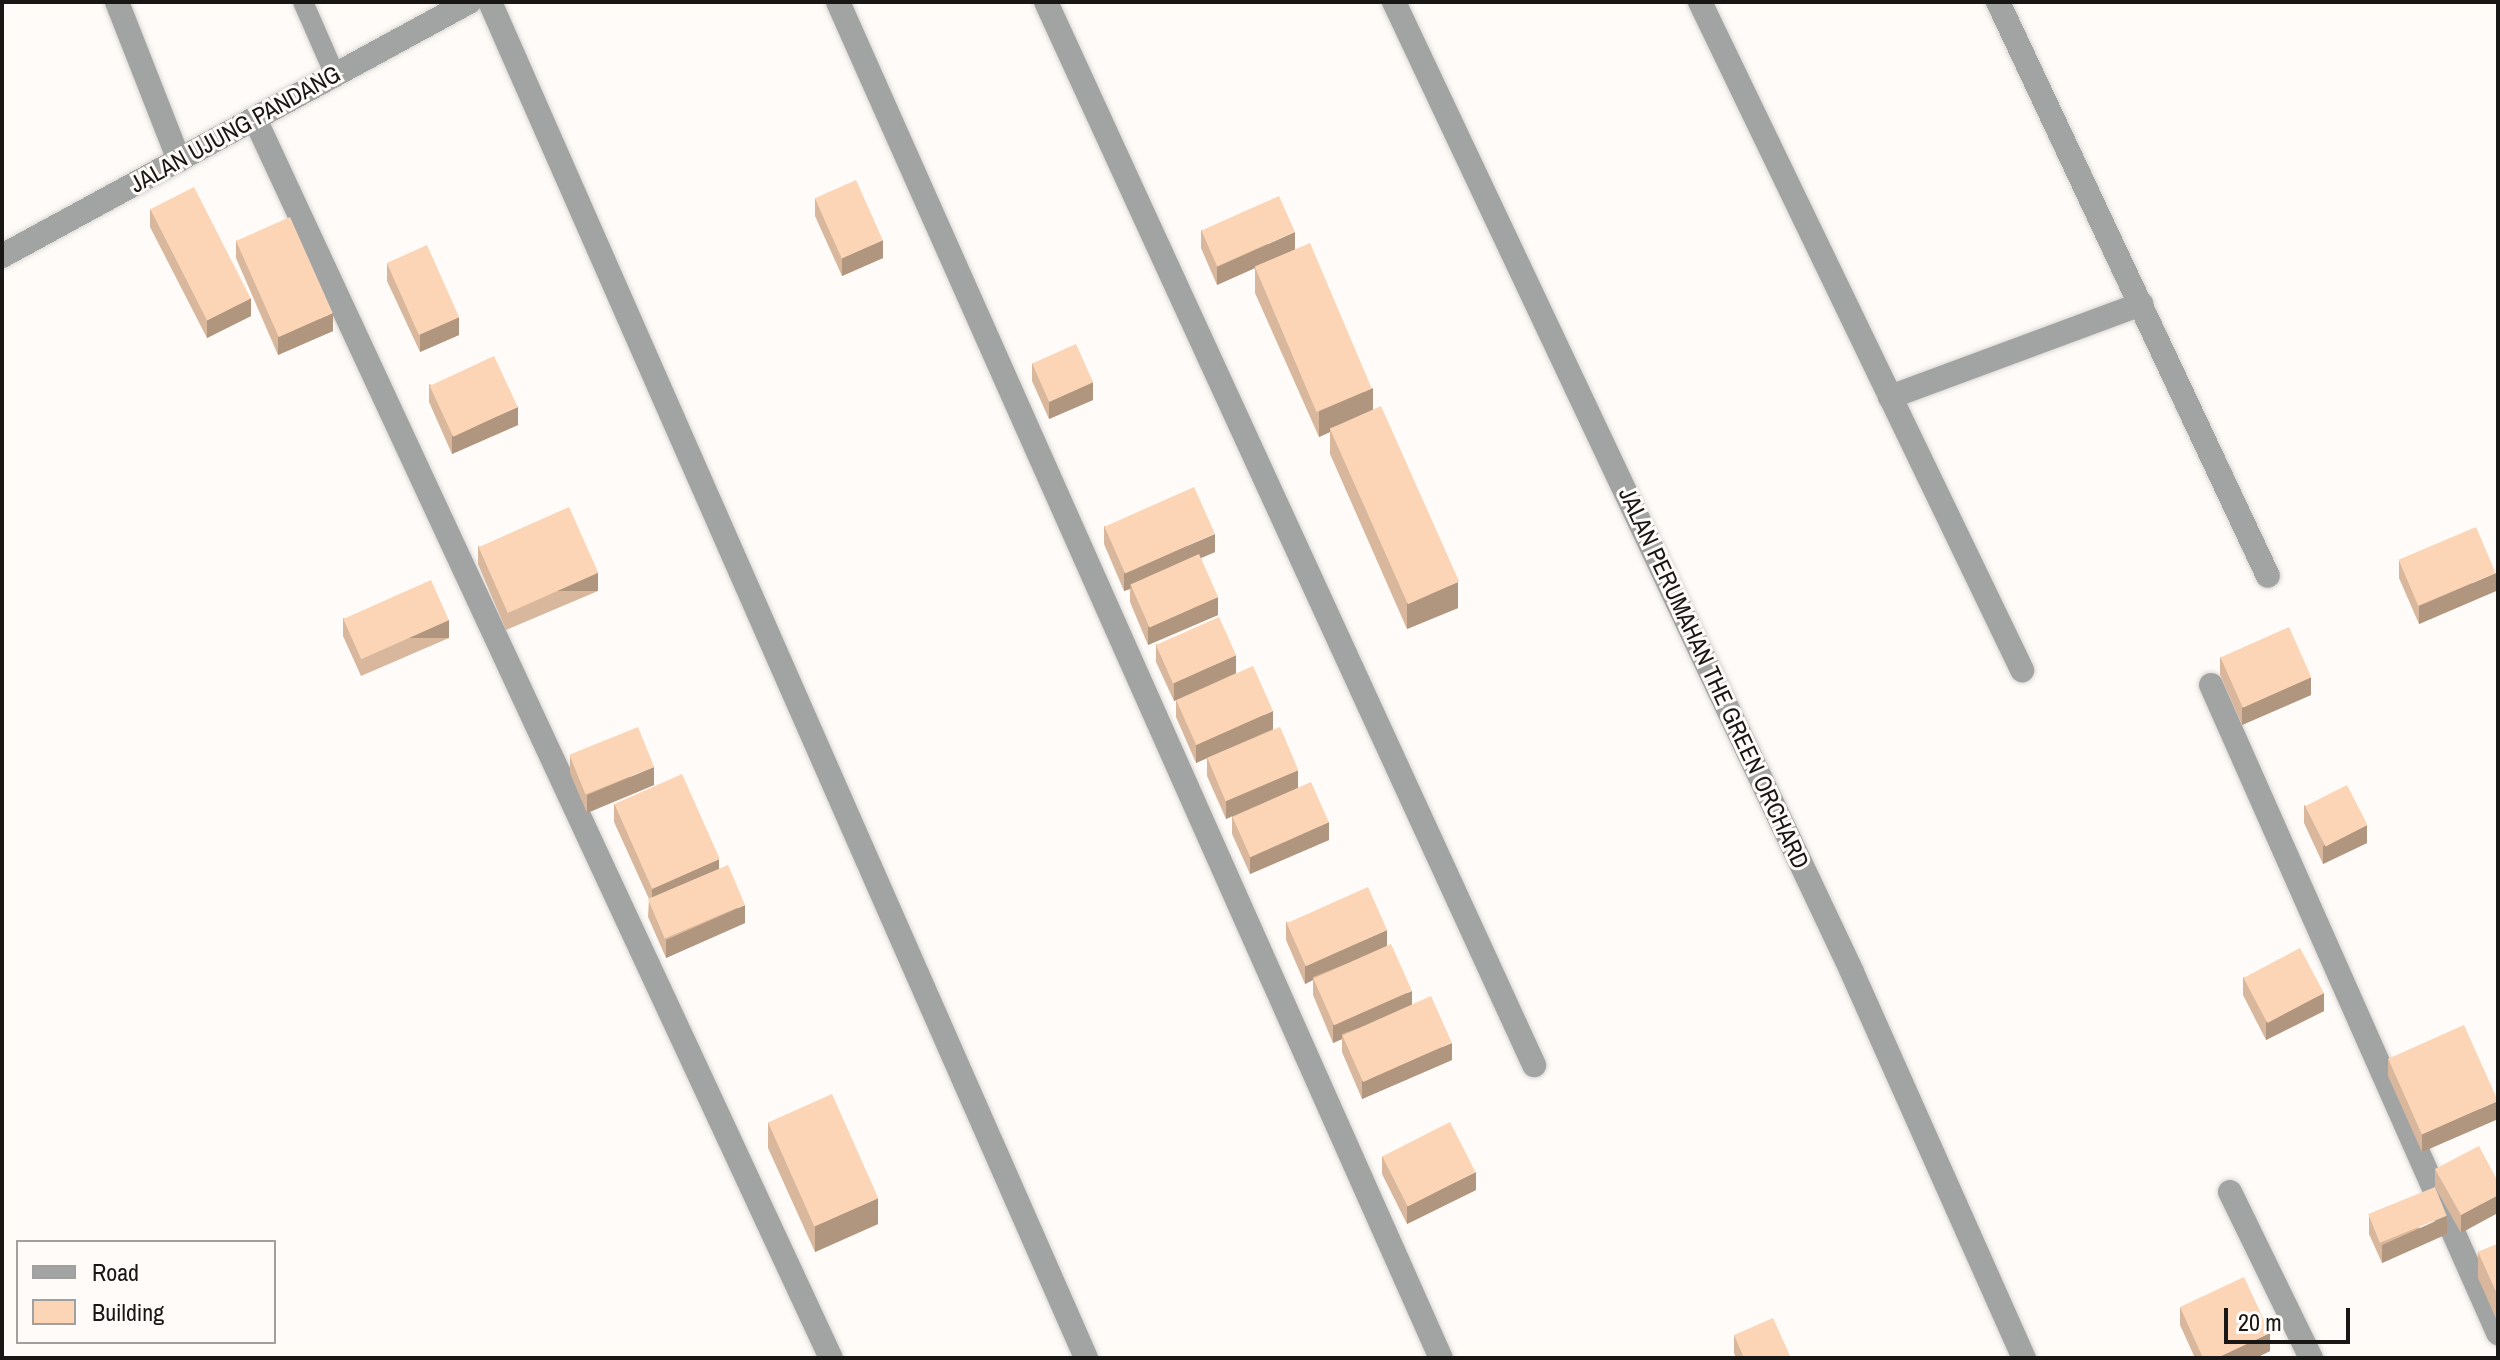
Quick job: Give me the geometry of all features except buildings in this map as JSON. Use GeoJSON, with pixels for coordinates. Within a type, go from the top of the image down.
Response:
{"type":"FeatureCollection","features":[{"type":"Feature","properties":{"kind":"street"},"geometry":{"type":"LineString","coordinates":[[117,2],[179,160]]}},
{"type":"Feature","properties":{"kind":"street","name":"JALAN UJUNG PANDANG"},"geometry":{"type":"LineString","coordinates":[[2,256],[469,2]]}},
{"type":"Feature","properties":{"kind":"street"},"geometry":{"type":"LineString","coordinates":[[490,2],[1086,1358]]}},
{"type":"Feature","properties":{"kind":"street"},"geometry":{"type":"LineString","coordinates":[[838,2],[1441,1358]]}},
{"type":"Feature","properties":{"kind":"street"},"geometry":{"type":"LineString","coordinates":[[1046,2],[1534,1065]]}},
{"type":"Feature","properties":{"kind":"street","name":"JALAN PERUMAHAN THE GREEN ORCHARD"},"geometry":{"type":"LineString","coordinates":[[1394,2],[1852,972],[2024,1358]]}},
{"type":"Feature","properties":{"kind":"street"},"geometry":{"type":"LineString","coordinates":[[1700,2],[2022,670]]}},
{"type":"Feature","properties":{"kind":"street"},"geometry":{"type":"LineString","coordinates":[[1998,2],[2268,576]]}},
{"type":"Feature","properties":{"kind":"street"},"geometry":{"type":"LineString","coordinates":[[255,119],[831,1358]]}},
{"type":"Feature","properties":{"kind":"street"},"geometry":{"type":"LineString","coordinates":[[1890,397],[2141,304]]}},
{"type":"Feature","properties":{"kind":"street"},"geometry":{"type":"LineString","coordinates":[[2211,685],[2498,1333]]}},
{"type":"Feature","properties":{"kind":"street"},"geometry":{"type":"LineString","coordinates":[[2230,1192],[2311,1358]]}},
{"type":"Feature","properties":{"kind":"lane"},"geometry":{"type":"LineString","coordinates":[[303,2],[335,75]]}}]}
